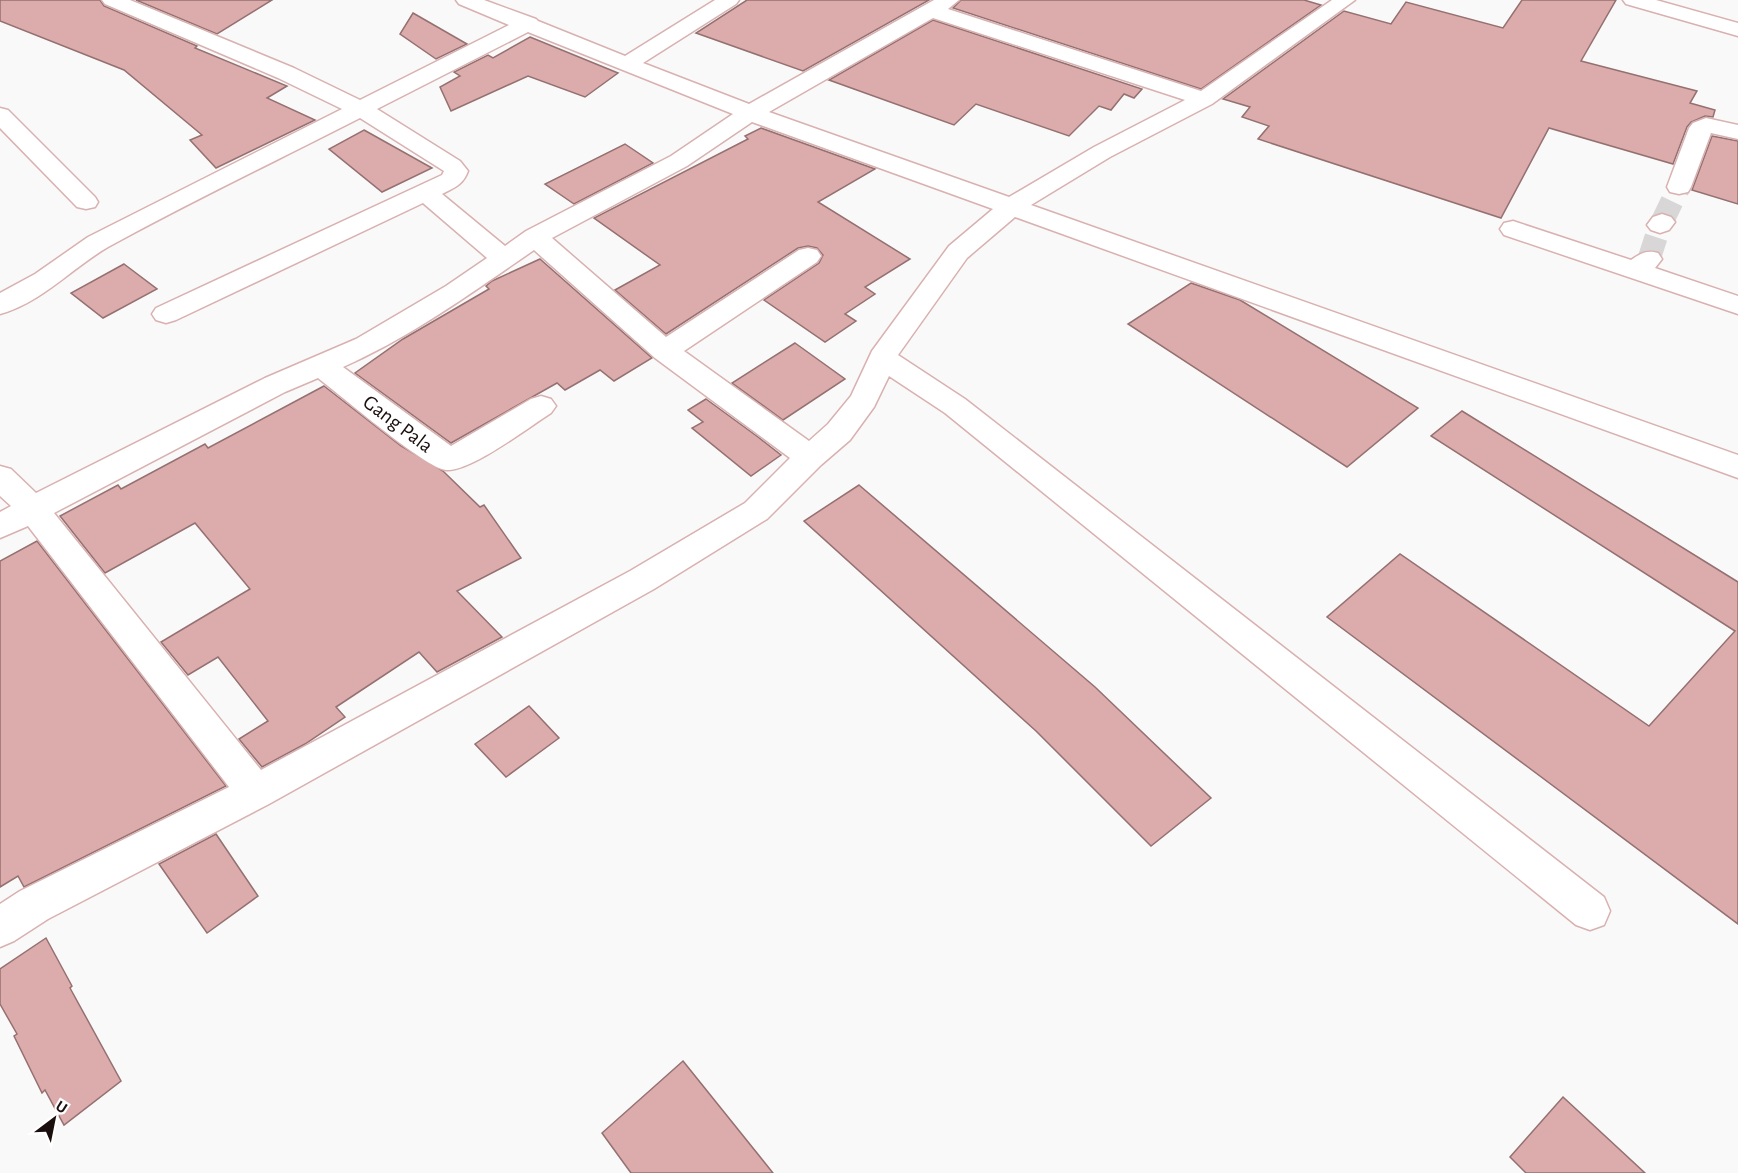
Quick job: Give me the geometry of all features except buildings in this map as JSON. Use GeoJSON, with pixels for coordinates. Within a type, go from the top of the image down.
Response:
{"type":"FeatureCollection","features":[{"type":"Feature","properties":{"kind":"street"},"geometry":{"type":"LineString","coordinates":[[112,0],[286,73],[362,110],[452,166],[456,171],[453,179],[425,193],[166,314]]}},
{"type":"Feature","properties":{"kind":"street"},"geometry":{"type":"LineString","coordinates":[[625,65],[729,0]]}},
{"type":"Feature","properties":{"kind":"street"},"geometry":{"type":"LineString","coordinates":[[0,927],[34,905],[256,792],[642,580],[756,512],[810,457],[839,432],[864,400],[882,358],[958,252],[1012,206],[1102,152],[1204,99],[1345,0]]}},
{"type":"Feature","properties":{"kind":"street"},"geometry":{"type":"LineString","coordinates":[[1633,0],[1738,30]]}},
{"type":"Feature","properties":{"kind":"street"},"geometry":{"type":"LineString","coordinates":[[471,1],[529,23],[625,65],[750,113],[1738,467]]}},
{"type":"Feature","properties":{"kind":"street"},"geometry":{"type":"LineString","coordinates":[[0,526],[275,385],[366,346],[455,292],[536,237],[679,161],[750,113],[939,5],[1204,99]]}},
{"type":"Feature","properties":{"kind":"street"},"geometry":{"type":"LineString","coordinates":[[0,305],[44,280],[97,243],[529,23]]}},
{"type":"Feature","properties":{"kind":"street"},"geometry":{"type":"LineString","coordinates":[[0,115],[86,202]]}},
{"type":"Feature","properties":{"kind":"street"},"geometry":{"type":"LineString","coordinates":[[1679,187],[1701,128],[1706,126],[1738,132]]}},
{"type":"Feature","properties":{"kind":"street"},"geometry":{"type":"LineString","coordinates":[[425,193],[504,258]]}},
{"type":"Feature","properties":{"kind":"street"},"geometry":{"type":"LineString","coordinates":[[1513,230],[1642,265],[1738,305]]}},
{"type":"Feature","properties":{"kind":"street"},"geometry":{"type":"LineString","coordinates":[[536,237],[665,351],[810,457]]}},
{"type":"Feature","properties":{"kind":"street"},"geometry":{"type":"LineString","coordinates":[[665,351],[808,256]]}},
{"type":"Feature","properties":{"kind":"street"},"geometry":{"type":"LineString","coordinates":[[882,358],[964,413],[1590,911]]}},
{"type":"Feature","properties":{"kind":"street","name":"Gang Pala"},"geometry":{"type":"LineString","coordinates":[[321,365],[406,431],[447,459],[454,459],[541,406]]}},
{"type":"Feature","properties":{"kind":"street"},"geometry":{"type":"LineString","coordinates":[[0,477],[33,509],[256,792]]}},
{"type":"Feature","properties":{"kind":"tunnel"},"geometry":{"type":"LineString","coordinates":[[1662,222],[1679,187]]}},
{"type":"Feature","properties":{"kind":"tunnel"},"geometry":{"type":"LineString","coordinates":[[1649,259],[1660,225]]}}]}
